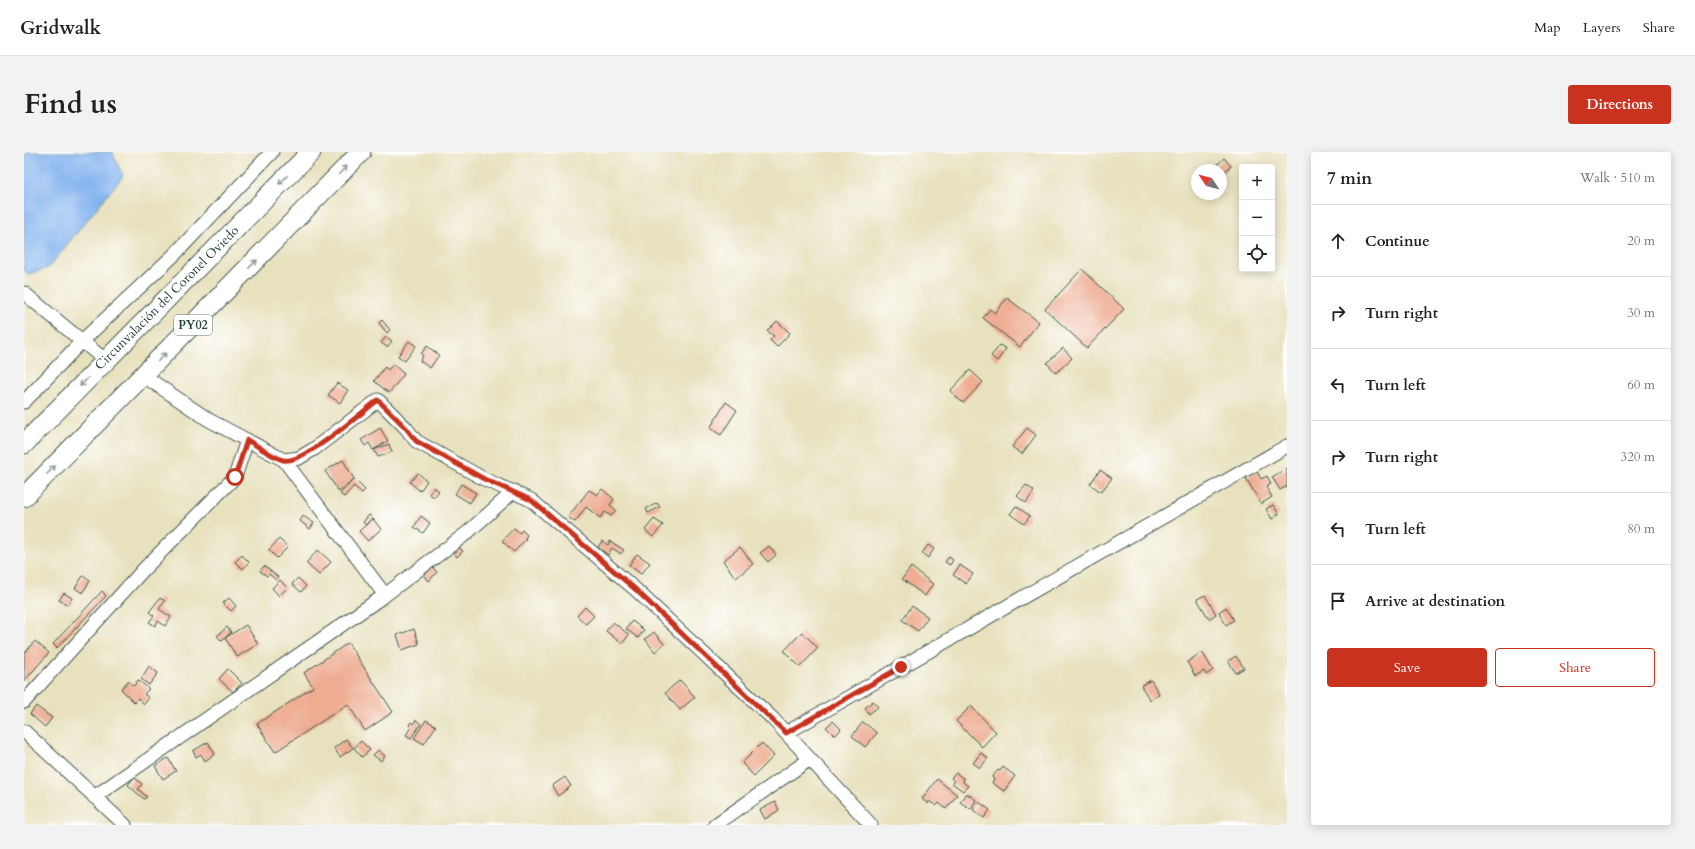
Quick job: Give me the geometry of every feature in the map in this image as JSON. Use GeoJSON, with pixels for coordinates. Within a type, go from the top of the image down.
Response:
{"type":"FeatureCollection","features":[{"type":"Feature","properties":{"kind":"highway","name":"Circunvalación del Coronel Oviedo"},"geometry":{"type":"LineString","coordinates":[[24,444],[311,152]]}},
{"type":"Feature","properties":{"kind":"highway","name":"PY02"},"geometry":{"type":"LineString","coordinates":[[24,497],[144,376],[361,152]]}},
{"type":"Feature","properties":{"kind":"street"},"geometry":{"type":"LineString","coordinates":[[24,402],[82,341],[174,255],[272,152]]}},
{"type":"Feature","properties":{"kind":"street"},"geometry":{"type":"LineString","coordinates":[[24,293],[106,361]]}},
{"type":"Feature","properties":{"kind":"street"},"geometry":{"type":"LineString","coordinates":[[144,376],[209,420],[284,460],[385,595]]}},
{"type":"Feature","properties":{"kind":"street"},"geometry":{"type":"LineString","coordinates":[[284,460],[299,458],[314,449],[378,400],[406,428],[416,441],[484,479],[514,491],[531,500],[635,589],[786,733],[872,825]]}},
{"type":"Feature","properties":{"kind":"street"},"geometry":{"type":"LineString","coordinates":[[24,702],[144,569],[235,477],[247,440]]}},
{"type":"Feature","properties":{"kind":"street"},"geometry":{"type":"LineString","coordinates":[[786,733],[1287,446]]}},
{"type":"Feature","properties":{"kind":"street"},"geometry":{"type":"LineString","coordinates":[[94,796],[385,595],[467,533],[514,491]]}},
{"type":"Feature","properties":{"kind":"street"},"geometry":{"type":"LineString","coordinates":[[24,731],[125,825]]}},
{"type":"Feature","properties":{"kind":"street"},"geometry":{"type":"LineString","coordinates":[[715,825],[810,759]]}},
{"type":"Feature","properties":{"kind":"water"},"geometry":{"type":"Polygon","coordinates":[[[24,152],[112,152],[123,176],[48,268],[29,274],[24,270],[24,152]]]}},
{"type":"Feature","properties":{"kind":"building"},"geometry":{"type":"Polygon","coordinates":[[[1224,158],[1231,166],[1227,170],[1227,164],[1218,164],[1224,158]]]}},
{"type":"Feature","properties":{"kind":"building"},"geometry":{"type":"Polygon","coordinates":[[[1082,269],[1124,309],[1087,348],[1045,309],[1082,269]]]}},
{"type":"Feature","properties":{"kind":"building"},"geometry":{"type":"Polygon","coordinates":[[[1007,298],[1039,322],[1020,347],[983,318],[990,309],[995,313],[1007,298]]]}},
{"type":"Feature","properties":{"kind":"building"},"geometry":{"type":"Polygon","coordinates":[[[382,320],[390,330],[387,333],[379,323],[382,320]]]}},
{"type":"Feature","properties":{"kind":"building"},"geometry":{"type":"Polygon","coordinates":[[[777,321],[790,333],[777,347],[770,340],[774,336],[767,331],[777,321]]]}},
{"type":"Feature","properties":{"kind":"building"},"geometry":{"type":"Polygon","coordinates":[[[386,337],[392,341],[387,347],[381,343],[386,337]]]}},
{"type":"Feature","properties":{"kind":"building"},"geometry":{"type":"Polygon","coordinates":[[[409,341],[416,346],[405,361],[398,356],[409,341]]]}},
{"type":"Feature","properties":{"kind":"building"},"geometry":{"type":"Polygon","coordinates":[[[1000,345],[1006,349],[997,361],[991,356],[1000,345]]]}},
{"type":"Feature","properties":{"kind":"building"},"geometry":{"type":"Polygon","coordinates":[[[427,346],[439,355],[430,368],[420,361],[423,356],[421,354],[427,346]]]}},
{"type":"Feature","properties":{"kind":"building"},"geometry":{"type":"Polygon","coordinates":[[[1063,348],[1072,358],[1056,373],[1047,363],[1063,348]]]}},
{"type":"Feature","properties":{"kind":"building"},"geometry":{"type":"Polygon","coordinates":[[[393,364],[404,374],[389,393],[374,381],[385,367],[388,370],[393,364]]]}},
{"type":"Feature","properties":{"kind":"building"},"geometry":{"type":"Polygon","coordinates":[[[970,370],[983,382],[963,403],[950,391],[970,370]]]}},
{"type":"Feature","properties":{"kind":"building"},"geometry":{"type":"Polygon","coordinates":[[[337,383],[348,390],[340,403],[328,395],[337,383]]]}},
{"type":"Feature","properties":{"kind":"building"},"geometry":{"type":"Polygon","coordinates":[[[726,402],[737,410],[721,435],[710,428],[726,402]]]}},
{"type":"Feature","properties":{"kind":"building"},"geometry":{"type":"Polygon","coordinates":[[[380,428],[388,441],[373,450],[369,443],[365,446],[361,440],[380,428]]]}},
{"type":"Feature","properties":{"kind":"building"},"geometry":{"type":"Polygon","coordinates":[[[1027,428],[1036,435],[1022,454],[1012,447],[1027,428]]]}},
{"type":"Feature","properties":{"kind":"building"},"geometry":{"type":"Polygon","coordinates":[[[389,444],[392,452],[378,457],[374,450],[389,444]]]}},
{"type":"Feature","properties":{"kind":"building"},"geometry":{"type":"Polygon","coordinates":[[[343,460],[354,479],[339,492],[325,471],[343,460]]]}},
{"type":"Feature","properties":{"kind":"building"},"geometry":{"type":"Polygon","coordinates":[[[1287,468],[1287,486],[1280,490],[1272,477],[1287,468]]]}},
{"type":"Feature","properties":{"kind":"building"},"geometry":{"type":"Polygon","coordinates":[[[1100,470],[1112,478],[1101,492],[1090,484],[1100,470]]]}},
{"type":"Feature","properties":{"kind":"building"},"geometry":{"type":"Polygon","coordinates":[[[1257,471],[1261,479],[1267,476],[1271,484],[1266,487],[1272,497],[1261,504],[1246,478],[1257,471]]]}},
{"type":"Feature","properties":{"kind":"building"},"geometry":{"type":"Polygon","coordinates":[[[418,473],[427,481],[420,491],[410,482],[418,473]]]}},
{"type":"Feature","properties":{"kind":"building"},"geometry":{"type":"Polygon","coordinates":[[[354,479],[365,490],[362,493],[354,486],[344,497],[340,494],[354,479]]]}},
{"type":"Feature","properties":{"kind":"building"},"geometry":{"type":"Polygon","coordinates":[[[461,484],[476,493],[470,503],[455,494],[461,484]]]}},
{"type":"Feature","properties":{"kind":"building"},"geometry":{"type":"Polygon","coordinates":[[[1026,485],[1034,491],[1026,503],[1017,496],[1026,485]]]}},
{"type":"Feature","properties":{"kind":"building"},"geometry":{"type":"Polygon","coordinates":[[[434,487],[439,491],[434,497],[429,494],[434,487]]]}},
{"type":"Feature","properties":{"kind":"building"},"geometry":{"type":"Polygon","coordinates":[[[602,489],[614,499],[610,505],[616,510],[611,516],[605,512],[600,518],[586,507],[575,522],[568,517],[589,490],[597,495],[602,489]]]}},
{"type":"Feature","properties":{"kind":"building"},"geometry":{"type":"Polygon","coordinates":[[[657,503],[660,507],[648,513],[646,509],[657,503]]]}},
{"type":"Feature","properties":{"kind":"building"},"geometry":{"type":"Polygon","coordinates":[[[1273,505],[1279,514],[1272,519],[1266,509],[1273,505]]]}},
{"type":"Feature","properties":{"kind":"building"},"geometry":{"type":"Polygon","coordinates":[[[1016,506],[1030,516],[1024,524],[1010,514],[1016,506]]]}},
{"type":"Feature","properties":{"kind":"building"},"geometry":{"type":"Polygon","coordinates":[[[369,515],[372,517],[366,525],[363,522],[369,515]]]}},
{"type":"Feature","properties":{"kind":"building"},"geometry":{"type":"Polygon","coordinates":[[[303,516],[314,523],[310,529],[300,521],[303,516]]]}},
{"type":"Feature","properties":{"kind":"building"},"geometry":{"type":"Polygon","coordinates":[[[421,516],[430,523],[423,533],[414,527],[421,516]]]}},
{"type":"Feature","properties":{"kind":"building"},"geometry":{"type":"Polygon","coordinates":[[[373,519],[381,529],[368,541],[359,531],[373,519]]]}},
{"type":"Feature","properties":{"kind":"building"},"geometry":{"type":"Polygon","coordinates":[[[654,519],[663,525],[653,537],[645,530],[654,519]]]}},
{"type":"Feature","properties":{"kind":"building"},"geometry":{"type":"Polygon","coordinates":[[[514,528],[520,533],[522,530],[527,535],[525,538],[526,539],[514,552],[502,541],[514,528]]]}},
{"type":"Feature","properties":{"kind":"building"},"geometry":{"type":"Polygon","coordinates":[[[279,539],[288,547],[277,558],[269,550],[279,539]]]}},
{"type":"Feature","properties":{"kind":"building"},"geometry":{"type":"Polygon","coordinates":[[[602,541],[608,545],[610,541],[624,550],[621,554],[612,548],[608,555],[598,547],[602,541]]]}},
{"type":"Feature","properties":{"kind":"building"},"geometry":{"type":"Polygon","coordinates":[[[928,545],[934,549],[928,558],[922,553],[928,545]]]}},
{"type":"Feature","properties":{"kind":"building"},"geometry":{"type":"Polygon","coordinates":[[[769,546],[776,555],[768,562],[760,553],[769,546]]]}},
{"type":"Feature","properties":{"kind":"building"},"geometry":{"type":"Polygon","coordinates":[[[740,547],[753,564],[736,578],[723,561],[740,547]]]}},
{"type":"Feature","properties":{"kind":"building"},"geometry":{"type":"Polygon","coordinates":[[[459,548],[463,551],[457,557],[454,554],[459,548]]]}},
{"type":"Feature","properties":{"kind":"building"},"geometry":{"type":"Polygon","coordinates":[[[318,550],[331,562],[319,575],[306,563],[318,550]]]}},
{"type":"Feature","properties":{"kind":"building"},"geometry":{"type":"Polygon","coordinates":[[[637,554],[650,563],[641,574],[629,565],[637,554]]]}},
{"type":"Feature","properties":{"kind":"building"},"geometry":{"type":"Polygon","coordinates":[[[242,555],[249,562],[243,569],[235,562],[242,555]]]}},
{"type":"Feature","properties":{"kind":"building"},"geometry":{"type":"Polygon","coordinates":[[[949,557],[953,560],[950,565],[945,562],[949,557]]]}},
{"type":"Feature","properties":{"kind":"building"},"geometry":{"type":"Polygon","coordinates":[[[960,565],[973,574],[966,584],[953,575],[960,565]]]}},
{"type":"Feature","properties":{"kind":"building"},"geometry":{"type":"Polygon","coordinates":[[[264,566],[278,577],[276,580],[269,574],[267,576],[260,571],[264,566]]]}},
{"type":"Feature","properties":{"kind":"building"},"geometry":{"type":"Polygon","coordinates":[[[432,567],[437,572],[429,581],[424,576],[432,567]]]}},
{"type":"Feature","properties":{"kind":"building"},"geometry":{"type":"Polygon","coordinates":[[[911,567],[933,584],[925,596],[902,579],[911,567]]]}},
{"type":"Feature","properties":{"kind":"building"},"geometry":{"type":"Polygon","coordinates":[[[83,576],[90,581],[82,593],[75,588],[83,576]]]}},
{"type":"Feature","properties":{"kind":"building"},"geometry":{"type":"Polygon","coordinates":[[[298,578],[306,586],[301,592],[292,584],[298,578]]]}},
{"type":"Feature","properties":{"kind":"building"},"geometry":{"type":"Polygon","coordinates":[[[280,580],[287,588],[279,596],[272,588],[280,580]]]}},
{"type":"Feature","properties":{"kind":"building"},"geometry":{"type":"Polygon","coordinates":[[[102,591],[106,596],[57,648],[53,644],[102,591]]]}},
{"type":"Feature","properties":{"kind":"building"},"geometry":{"type":"Polygon","coordinates":[[[64,593],[72,598],[68,605],[59,600],[64,593]]]}},
{"type":"Feature","properties":{"kind":"building"},"geometry":{"type":"Polygon","coordinates":[[[1205,595],[1216,614],[1209,619],[1197,599],[1205,595]]]}},
{"type":"Feature","properties":{"kind":"building"},"geometry":{"type":"Polygon","coordinates":[[[160,598],[165,601],[159,609],[171,617],[165,626],[158,621],[155,626],[149,622],[154,616],[149,612],[160,598]]]}},
{"type":"Feature","properties":{"kind":"building"},"geometry":{"type":"Polygon","coordinates":[[[229,598],[236,606],[231,611],[223,603],[229,598]]]}},
{"type":"Feature","properties":{"kind":"building"},"geometry":{"type":"Polygon","coordinates":[[[912,606],[928,617],[918,631],[902,620],[912,606]]]}},
{"type":"Feature","properties":{"kind":"building"},"geometry":{"type":"Polygon","coordinates":[[[585,607],[594,616],[586,624],[577,616],[585,607]]]}},
{"type":"Feature","properties":{"kind":"building"},"geometry":{"type":"Polygon","coordinates":[[[1226,607],[1234,620],[1226,625],[1219,612],[1226,607]]]}},
{"type":"Feature","properties":{"kind":"building"},"geometry":{"type":"Polygon","coordinates":[[[632,621],[644,630],[638,638],[626,629],[632,621]]]}},
{"type":"Feature","properties":{"kind":"building"},"geometry":{"type":"Polygon","coordinates":[[[613,622],[629,635],[622,644],[606,631],[613,622]]]}},
{"type":"Feature","properties":{"kind":"building"},"geometry":{"type":"Polygon","coordinates":[[[246,625],[258,644],[237,657],[225,638],[246,625]]]}},
{"type":"Feature","properties":{"kind":"building"},"geometry":{"type":"Polygon","coordinates":[[[227,627],[231,632],[222,641],[217,636],[227,627]]]}},
{"type":"Feature","properties":{"kind":"building"},"geometry":{"type":"Polygon","coordinates":[[[414,629],[419,644],[402,650],[397,635],[414,629]]]}},
{"type":"Feature","properties":{"kind":"building"},"geometry":{"type":"Polygon","coordinates":[[[654,632],[664,644],[655,652],[645,639],[654,632]]]}},
{"type":"Feature","properties":{"kind":"building"},"geometry":{"type":"Polygon","coordinates":[[[802,632],[818,648],[800,667],[784,651],[802,632]]]}},
{"type":"Feature","properties":{"kind":"building"},"geometry":{"type":"Polygon","coordinates":[[[35,641],[49,653],[24,681],[24,654],[35,641]]]}},
{"type":"Feature","properties":{"kind":"building"},"geometry":{"type":"Polygon","coordinates":[[[348,643],[393,712],[365,731],[348,704],[275,752],[257,724],[313,687],[304,673],[348,643]]]}},
{"type":"Feature","properties":{"kind":"building"},"geometry":{"type":"Polygon","coordinates":[[[1202,652],[1213,670],[1206,675],[1204,671],[1195,676],[1187,662],[1202,652]]]}},
{"type":"Feature","properties":{"kind":"building"},"geometry":{"type":"Polygon","coordinates":[[[1236,656],[1244,668],[1236,673],[1228,661],[1236,656]]]}},
{"type":"Feature","properties":{"kind":"building"},"geometry":{"type":"Polygon","coordinates":[[[149,666],[158,673],[149,685],[141,679],[149,666]]]}},
{"type":"Feature","properties":{"kind":"building"},"geometry":{"type":"Polygon","coordinates":[[[228,669],[242,683],[233,692],[219,679],[228,669]]]}},
{"type":"Feature","properties":{"kind":"building"},"geometry":{"type":"Polygon","coordinates":[[[138,680],[149,689],[144,694],[149,698],[144,704],[138,698],[135,703],[121,689],[128,681],[134,686],[138,680]]]}},
{"type":"Feature","properties":{"kind":"building"},"geometry":{"type":"Polygon","coordinates":[[[680,680],[695,697],[680,710],[665,693],[680,680]]]}},
{"type":"Feature","properties":{"kind":"building"},"geometry":{"type":"Polygon","coordinates":[[[1151,680],[1159,694],[1150,700],[1141,686],[1151,680]]]}},
{"type":"Feature","properties":{"kind":"building"},"geometry":{"type":"Polygon","coordinates":[[[873,701],[878,707],[869,714],[865,708],[873,701]]]}},
{"type":"Feature","properties":{"kind":"building"},"geometry":{"type":"Polygon","coordinates":[[[36,706],[52,718],[45,727],[30,714],[36,706]]]}},
{"type":"Feature","properties":{"kind":"building"},"geometry":{"type":"Polygon","coordinates":[[[971,706],[996,732],[982,747],[956,721],[971,706]]]}},
{"type":"Feature","properties":{"kind":"building"},"geometry":{"type":"Polygon","coordinates":[[[416,720],[421,724],[411,738],[406,735],[411,727],[409,725],[411,722],[413,724],[416,720]]]}},
{"type":"Feature","properties":{"kind":"building"},"geometry":{"type":"Polygon","coordinates":[[[426,720],[436,726],[424,744],[414,738],[426,720]]]}},
{"type":"Feature","properties":{"kind":"building"},"geometry":{"type":"Polygon","coordinates":[[[833,721],[841,729],[835,736],[826,727],[833,721]]]}},
{"type":"Feature","properties":{"kind":"building"},"geometry":{"type":"Polygon","coordinates":[[[863,722],[877,733],[865,747],[852,736],[863,722]]]}},
{"type":"Feature","properties":{"kind":"building"},"geometry":{"type":"Polygon","coordinates":[[[346,739],[353,748],[340,757],[334,748],[346,739]]]}},
{"type":"Feature","properties":{"kind":"building"},"geometry":{"type":"Polygon","coordinates":[[[361,741],[370,750],[362,757],[354,748],[361,741]]]}},
{"type":"Feature","properties":{"kind":"building"},"geometry":{"type":"Polygon","coordinates":[[[208,742],[215,754],[205,761],[201,754],[196,757],[193,751],[208,742]]]}},
{"type":"Feature","properties":{"kind":"building"},"geometry":{"type":"Polygon","coordinates":[[[762,743],[774,756],[754,776],[742,763],[762,743]]]}},
{"type":"Feature","properties":{"kind":"building"},"geometry":{"type":"Polygon","coordinates":[[[378,750],[385,756],[381,761],[373,755],[378,750]]]}},
{"type":"Feature","properties":{"kind":"building"},"geometry":{"type":"Polygon","coordinates":[[[981,753],[988,758],[980,768],[973,763],[981,753]]]}},
{"type":"Feature","properties":{"kind":"building"},"geometry":{"type":"Polygon","coordinates":[[[168,758],[176,771],[163,779],[155,766],[168,758]]]}},
{"type":"Feature","properties":{"kind":"building"},"geometry":{"type":"Polygon","coordinates":[[[1003,767],[1015,776],[1004,791],[992,783],[994,779],[992,777],[1003,767]]]}},
{"type":"Feature","properties":{"kind":"building"},"geometry":{"type":"Polygon","coordinates":[[[956,773],[964,779],[963,782],[968,786],[963,791],[952,783],[954,781],[951,778],[956,773]]]}},
{"type":"Feature","properties":{"kind":"building"},"geometry":{"type":"Polygon","coordinates":[[[134,777],[142,784],[138,789],[147,797],[144,799],[128,785],[134,777]]]}},
{"type":"Feature","properties":{"kind":"building"},"geometry":{"type":"Polygon","coordinates":[[[565,777],[571,786],[558,796],[552,786],[565,777]]]}},
{"type":"Feature","properties":{"kind":"building"},"geometry":{"type":"Polygon","coordinates":[[[937,779],[957,795],[946,809],[939,803],[936,806],[929,801],[928,804],[922,799],[937,779]]]}},
{"type":"Feature","properties":{"kind":"building"},"geometry":{"type":"Polygon","coordinates":[[[966,793],[976,800],[971,809],[960,802],[966,793]]]}},
{"type":"Feature","properties":{"kind":"building"},"geometry":{"type":"Polygon","coordinates":[[[775,802],[779,810],[765,819],[760,810],[775,802]]]}},
{"type":"Feature","properties":{"kind":"building"},"geometry":{"type":"Polygon","coordinates":[[[979,802],[990,810],[984,818],[973,810],[979,802]]]}},
{"type":"Feature","properties":{"kind":"route"},"geometry":{"type":"LineString","coordinates":[[235,477],[247,440],[284,460],[299,458],[314,449],[378,400],[406,428],[416,441],[484,479],[514,491],[531,500],[635,589],[786,733],[901,667]]}}]}
